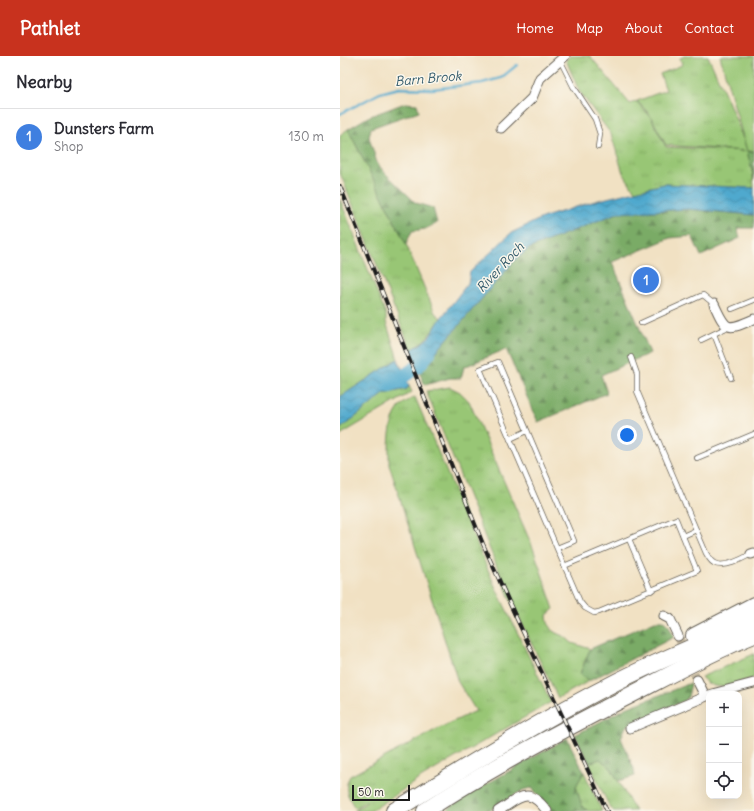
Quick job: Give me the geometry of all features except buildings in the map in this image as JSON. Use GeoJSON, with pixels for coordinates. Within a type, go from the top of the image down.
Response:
{"type":"FeatureCollection","features":[{"type":"Feature","properties":{"kind":"highway"},"geometry":{"type":"LineString","coordinates":[[617,682],[667,649],[754,606]]}},
{"type":"Feature","properties":{"kind":"highway"},"geometry":{"type":"LineString","coordinates":[[394,811],[472,762],[617,682],[696,645],[754,621]]}},
{"type":"Feature","properties":{"kind":"highway"},"geometry":{"type":"LineString","coordinates":[[425,811],[469,782],[547,738],[679,670],[754,635]]}},
{"type":"Feature","properties":{"kind":"highway"},"geometry":{"type":"LineString","coordinates":[[679,670],[754,646]]}},
{"type":"Feature","properties":{"kind":"street"},"geometry":{"type":"LineString","coordinates":[[501,128],[532,98],[540,78],[562,58]]}},
{"type":"Feature","properties":{"kind":"street"},"geometry":{"type":"LineString","coordinates":[[714,304],[722,323],[728,327],[737,327],[754,319]]}},
{"type":"Feature","properties":{"kind":"street"},"geometry":{"type":"LineString","coordinates":[[664,616],[670,619],[678,636]]}},
{"type":"Feature","properties":{"kind":"street"},"geometry":{"type":"LineString","coordinates":[[697,680],[706,691]]}},
{"type":"Feature","properties":{"kind":"street"},"geometry":{"type":"LineString","coordinates":[[721,691],[736,686],[754,683]]}},
{"type":"Feature","properties":{"kind":"street"},"geometry":{"type":"LineString","coordinates":[[630,728],[706,696]]}},
{"type":"Feature","properties":{"kind":"street"},"geometry":{"type":"LineString","coordinates":[[498,811],[521,796],[529,796],[538,799],[547,811]]}},
{"type":"Feature","properties":{"kind":"lane"},"geometry":{"type":"LineString","coordinates":[[562,58],[573,86],[595,119],[600,134],[598,147]]}},
{"type":"Feature","properties":{"kind":"lane"},"geometry":{"type":"LineString","coordinates":[[641,323],[703,295],[714,304]]}},
{"type":"Feature","properties":{"kind":"lane"},"geometry":{"type":"LineString","coordinates":[[732,309],[754,300]]}},
{"type":"Feature","properties":{"kind":"lane"},"geometry":{"type":"LineString","coordinates":[[701,340],[728,327]]}},
{"type":"Feature","properties":{"kind":"lane"},"geometry":{"type":"LineString","coordinates":[[714,334],[731,378]]}},
{"type":"Feature","properties":{"kind":"lane"},"geometry":{"type":"LineString","coordinates":[[631,357],[637,374],[637,391],[706,553],[712,563],[720,566],[740,560],[753,553]]}},
{"type":"Feature","properties":{"kind":"lane"},"geometry":{"type":"LineString","coordinates":[[557,548],[574,541],[498,362],[480,369],[564,566],[580,602],[585,608],[599,612],[697,571],[676,519],[564,566]]}},
{"type":"Feature","properties":{"kind":"lane"},"geometry":{"type":"LineString","coordinates":[[510,439],[527,431]]}},
{"type":"Feature","properties":{"kind":"lane"},"geometry":{"type":"LineString","coordinates":[[697,458],[754,434]]}},
{"type":"Feature","properties":{"kind":"lane"},"geometry":{"type":"LineString","coordinates":[[683,536],[696,530]]}},
{"type":"Feature","properties":{"kind":"lane"},"geometry":{"type":"LineString","coordinates":[[629,538],[651,591]]}},
{"type":"Feature","properties":{"kind":"green space"},"geometry":{"type":"Polygon","coordinates":[[[570,56],[590,56],[630,104],[636,101],[650,116],[666,147],[745,151],[666,145],[650,115],[637,101],[666,90],[660,74],[682,65],[680,58],[685,56],[708,56],[737,122],[749,157],[753,174],[754,188],[664,184],[635,191],[623,173],[611,134],[579,91],[566,60],[570,56]]]}},
{"type":"Feature","properties":{"kind":"green space"},"geometry":{"type":"Polygon","coordinates":[[[720,56],[754,56],[754,151],[747,151],[720,56]]]}},
{"type":"Feature","properties":{"kind":"green space"},"geometry":{"type":"Polygon","coordinates":[[[405,103],[417,104],[419,111],[371,128],[369,137],[377,163],[385,173],[416,203],[433,208],[437,223],[425,229],[412,231],[406,244],[348,129],[368,117],[405,103]]]}},
{"type":"Feature","properties":{"kind":"green space"},"geometry":{"type":"Polygon","coordinates":[[[348,129],[406,244],[435,313],[441,318],[428,336],[411,350],[340,173],[340,135],[348,129]]]}},
{"type":"Feature","properties":{"kind":"green space"},"geometry":{"type":"Polygon","coordinates":[[[747,151],[754,151],[754,179],[747,151]]]}},
{"type":"Feature","properties":{"kind":"green space"},"geometry":{"type":"Polygon","coordinates":[[[340,199],[386,315],[386,322],[398,359],[340,397],[340,199]]]}},
{"type":"Feature","properties":{"kind":"green space"},"geometry":{"type":"Polygon","coordinates":[[[688,209],[754,215],[754,228],[737,228],[740,238],[701,256],[692,236],[670,238],[612,262],[650,353],[601,375],[607,393],[538,422],[506,349],[464,367],[461,378],[450,378],[425,385],[419,372],[514,261],[530,248],[617,213],[688,209]]]}},
{"type":"Feature","properties":{"kind":"green space"},"geometry":{"type":"Polygon","coordinates":[[[409,386],[412,392],[340,435],[340,429],[384,394],[407,389],[409,386]]]}},
{"type":"Feature","properties":{"kind":"green space"},"geometry":{"type":"Polygon","coordinates":[[[450,387],[460,392],[469,401],[533,548],[554,609],[547,615],[548,623],[554,632],[565,637],[572,643],[590,649],[580,673],[589,681],[558,698],[510,599],[426,391],[450,387]]]}},
{"type":"Feature","properties":{"kind":"green space"},"geometry":{"type":"Polygon","coordinates":[[[415,397],[494,584],[551,702],[422,777],[371,811],[354,811],[367,802],[366,801],[355,808],[347,792],[347,785],[350,776],[437,729],[476,711],[458,682],[389,464],[390,435],[395,414],[400,406],[415,397]]]}},
{"type":"Feature","properties":{"kind":"green space"},"geometry":{"type":"Polygon","coordinates":[[[655,621],[664,621],[669,626],[674,637],[589,681],[580,674],[590,649],[655,621]]]}},
{"type":"Feature","properties":{"kind":"green space"},"geometry":{"type":"Polygon","coordinates":[[[754,654],[754,678],[732,685],[719,687],[707,682],[701,677],[754,654]]]}},
{"type":"Feature","properties":{"kind":"green space"},"geometry":{"type":"Polygon","coordinates":[[[691,683],[688,697],[684,701],[626,726],[621,738],[634,769],[635,776],[618,781],[611,768],[600,759],[589,763],[575,735],[626,708],[691,683]]]}},
{"type":"Feature","properties":{"kind":"green space"},"geometry":{"type":"Polygon","coordinates":[[[567,738],[584,772],[576,786],[582,807],[587,810],[551,811],[532,788],[523,790],[489,811],[445,811],[466,796],[567,738]]]}},
{"type":"Feature","properties":{"kind":"green space"},"geometry":{"type":"Polygon","coordinates":[[[600,759],[611,768],[635,811],[614,811],[610,808],[589,763],[600,759]]]}},
{"type":"Feature","properties":{"kind":"green space"},"geometry":{"type":"Polygon","coordinates":[[[584,772],[602,811],[588,811],[582,807],[576,786],[584,772]]]}},
{"type":"Feature","properties":{"kind":"water"},"geometry":{"type":"Polygon","coordinates":[[[664,184],[754,188],[754,215],[688,209],[617,213],[530,248],[514,261],[419,372],[411,350],[430,336],[441,318],[468,283],[470,272],[511,233],[542,218],[595,201],[664,184]]]}},
{"type":"Feature","properties":{"kind":"water"},"geometry":{"type":"Polygon","coordinates":[[[398,359],[409,386],[407,389],[384,394],[340,429],[340,397],[398,359]]]}},
{"type":"Feature","properties":{"kind":"waterway","name":"Barn Brook"},"geometry":{"type":"LineString","coordinates":[[340,114],[380,93],[399,88],[432,89],[482,83],[501,78],[517,65]]}},
{"type":"Feature","properties":{"kind":"waterway","name":"River Roch"},"geometry":{"type":"LineString","coordinates":[[390,386],[418,366],[429,353]]}},
{"type":"Feature","properties":{"kind":"tunnel"},"geometry":{"type":"LineString","coordinates":[[678,636],[697,680]]}},
{"type":"Feature","properties":{"kind":"railway"},"geometry":{"type":"LineString","coordinates":[[340,186],[483,544],[607,811]]}},
{"type":"Feature","properties":{"kind":"place","name":"Dunsters Farm"},"geometry":{"type":"Point","coordinates":[646,280]}}]}
